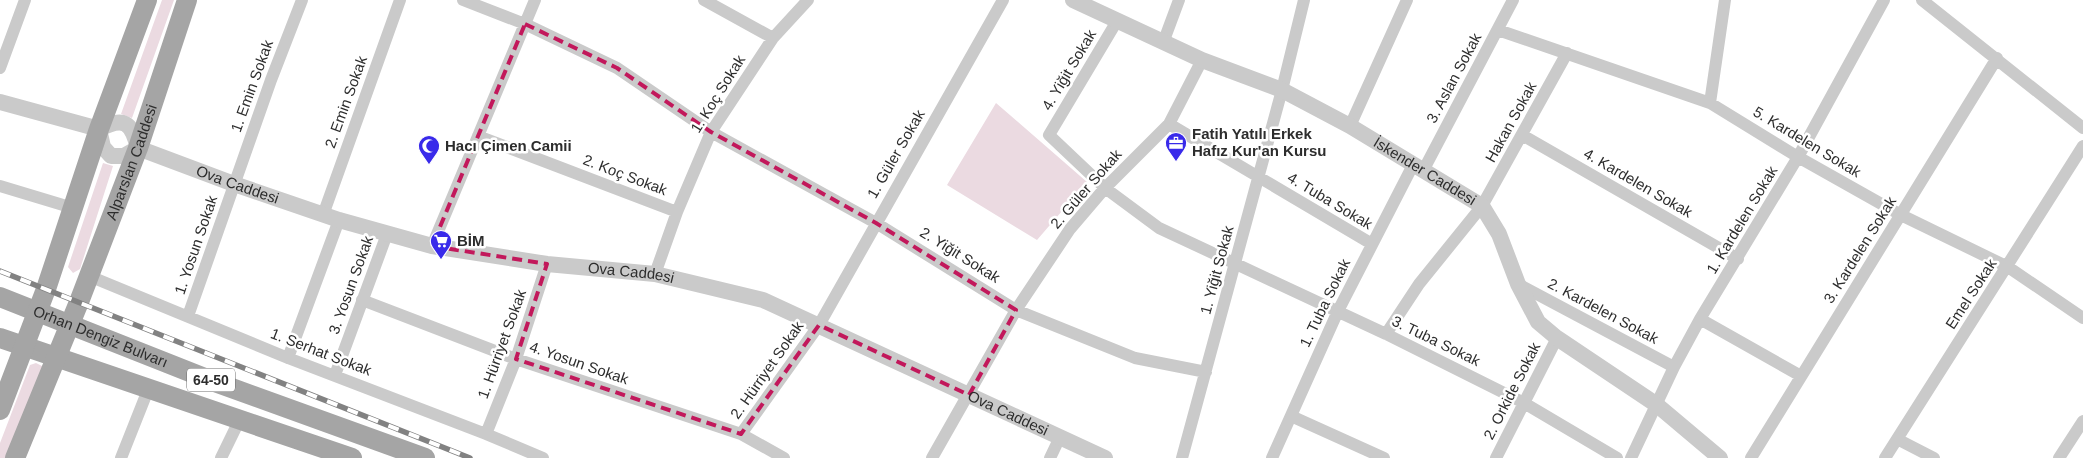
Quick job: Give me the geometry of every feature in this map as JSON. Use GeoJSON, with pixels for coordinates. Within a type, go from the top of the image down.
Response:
{"type":"FeatureCollection","features":[{"type":"Feature","properties":{"kind":"main road"},"geometry":{"type":"LineString","coordinates":[[0,410],[73,208],[99,129],[147,0]]}},
{"type":"Feature","properties":{"kind":"main road","name":"Alparslan Caddesi"},"geometry":{"type":"LineString","coordinates":[[15,458],[89,276],[138,148],[188,0]]}},
{"type":"Feature","properties":{"kind":"main road","name":"Orhan Dengiz Bulvarı"},"geometry":{"type":"LineString","coordinates":[[0,296],[215,382],[425,458]]}},
{"type":"Feature","properties":{"kind":"main road","name":"Orhan Dengiz Bulvarı"},"geometry":{"type":"LineString","coordinates":[[0,338],[352,458]]}},
{"type":"Feature","properties":{"kind":"street"},"geometry":{"type":"LineString","coordinates":[[0,68],[25,0]]}},
{"type":"Feature","properties":{"kind":"street","name":"1. Emin Sokak"},"geometry":{"type":"LineString","coordinates":[[234,184],[302,0]]}},
{"type":"Feature","properties":{"kind":"street","name":"2. Emin Sokak"},"geometry":{"type":"LineString","coordinates":[[323,214],[400,0]]}},
{"type":"Feature","properties":{"kind":"street","name":"2. Yiğit Sokak"},"geometry":{"type":"LineString","coordinates":[[463,0],[525,24],[617,68],[711,132],[876,223],[1016,310],[1135,358],[1206,372]]}},
{"type":"Feature","properties":{"kind":"street"},"geometry":{"type":"LineString","coordinates":[[432,246],[535,0]]}},
{"type":"Feature","properties":{"kind":"street"},"geometry":{"type":"LineString","coordinates":[[704,0],[773,38]]}},
{"type":"Feature","properties":{"kind":"street","name":"1. Koç Sokak"},"geometry":{"type":"LineString","coordinates":[[655,274],[677,212],[711,132],[773,38],[808,0]]}},
{"type":"Feature","properties":{"kind":"street","name":"1. Güler Sokak"},"geometry":{"type":"LineString","coordinates":[[819,325],[1003,0]]}},
{"type":"Feature","properties":{"kind":"street","name":"İskender Caddesi"},"geometry":{"type":"LineString","coordinates":[[1073,0],[1202,60],[1282,90],[1350,126],[1482,206],[1499,234],[1518,284],[1538,322],[1558,338],[1657,405],[1720,458]]}},
{"type":"Feature","properties":{"kind":"street"},"geometry":{"type":"LineString","coordinates":[[1163,43],[1179,0]]}},
{"type":"Feature","properties":{"kind":"street","name":"1. Yiğit Sokak"},"geometry":{"type":"LineString","coordinates":[[1182,458],[1259,177],[1304,0]]}},
{"type":"Feature","properties":{"kind":"street"},"geometry":{"type":"LineString","coordinates":[[1350,126],[1407,0]]}},
{"type":"Feature","properties":{"kind":"street","name":"3. Aslan Sokak"},"geometry":{"type":"LineString","coordinates":[[1418,168],[1498,30],[1513,0]]}},
{"type":"Feature","properties":{"kind":"street"},"geometry":{"type":"LineString","coordinates":[[1710,103],[1725,0]]}},
{"type":"Feature","properties":{"kind":"street","name":"1. Kardelen Sokak"},"geometry":{"type":"LineString","coordinates":[[1631,458],[1674,367],[1700,319],[1798,157],[1884,0]]}},
{"type":"Feature","properties":{"kind":"street"},"geometry":{"type":"LineString","coordinates":[[1922,0],[2083,128]]}},
{"type":"Feature","properties":{"kind":"street","name":"4. Yiğit Sokak"},"geometry":{"type":"LineString","coordinates":[[1049,135],[1117,21]]}},
{"type":"Feature","properties":{"kind":"street","name":"5. Kardelen Sokak"},"geometry":{"type":"LineString","coordinates":[[1498,30],[1710,103],[1798,157],[1900,214],[2008,267],[2083,318]]}},
{"type":"Feature","properties":{"kind":"street","name":"Hakan Sokak"},"geometry":{"type":"LineString","coordinates":[[1386,334],[1419,284],[1482,206],[1567,53]]}},
{"type":"Feature","properties":{"kind":"street","name":"3. Kardelen Sokak"},"geometry":{"type":"LineString","coordinates":[[1751,458],[1997,58]]}},
{"type":"Feature","properties":{"kind":"street","name":"2. Güler Sokak"},"geometry":{"type":"LineString","coordinates":[[932,458],[1016,310],[1070,229],[1105,188],[1169,124],[1202,60]]}},
{"type":"Feature","properties":{"kind":"street"},"geometry":{"type":"LineString","coordinates":[[0,102],[99,129],[113,123],[124,123],[134,131],[138,148],[124,156],[110,156],[103,147],[99,129]]}},
{"type":"Feature","properties":{"kind":"street","name":"4. Tuba Sokak"},"geometry":{"type":"LineString","coordinates":[[1169,124],[1372,244]]}},
{"type":"Feature","properties":{"kind":"street","name":"3. Tuba Sokak"},"geometry":{"type":"LineString","coordinates":[[1049,135],[1105,188],[1159,228],[1386,334],[1524,403],[1617,458]]}},
{"type":"Feature","properties":{"kind":"street","name":"4. Kardelen Sokak"},"geometry":{"type":"LineString","coordinates":[[1522,135],[1738,258]]}},
{"type":"Feature","properties":{"kind":"street","name":"2. Koç Sokak"},"geometry":{"type":"LineString","coordinates":[[478,136],[677,212]]}},
{"type":"Feature","properties":{"kind":"street","name":"Emel Sokak"},"geometry":{"type":"LineString","coordinates":[[1885,458],[2008,267],[2083,146]]}},
{"type":"Feature","properties":{"kind":"street","name":"Ova Caddesi"},"geometry":{"type":"LineString","coordinates":[[138,148],[234,184],[339,220],[432,246],[548,264],[655,274],[763,300],[1105,458]]}},
{"type":"Feature","properties":{"kind":"street","name":"1. Tuba Sokak"},"geometry":{"type":"LineString","coordinates":[[1272,458],[1338,312],[1372,244],[1418,168]]}},
{"type":"Feature","properties":{"kind":"street","name":"1. Yosun Sokak"},"geometry":{"type":"LineString","coordinates":[[188,316],[234,184]]}},
{"type":"Feature","properties":{"kind":"street"},"geometry":{"type":"LineString","coordinates":[[0,186],[73,208]]}},
{"type":"Feature","properties":{"kind":"street"},"geometry":{"type":"LineString","coordinates":[[288,358],[339,220]]}},
{"type":"Feature","properties":{"kind":"street","name":"3. Yosun Sokak"},"geometry":{"type":"LineString","coordinates":[[335,375],[387,234]]}},
{"type":"Feature","properties":{"kind":"street","name":"1. Hürriyet Sokak"},"geometry":{"type":"LineString","coordinates":[[486,434],[516,359],[548,264]]}},
{"type":"Feature","properties":{"kind":"street","name":"1. Serhat Sokak"},"geometry":{"type":"LineString","coordinates":[[89,276],[288,358],[486,434],[543,458]]}},
{"type":"Feature","properties":{"kind":"street","name":"2. Kardelen Sokak"},"geometry":{"type":"LineString","coordinates":[[1518,284],[1674,367]]}},
{"type":"Feature","properties":{"kind":"street","name":"4. Yosun Sokak"},"geometry":{"type":"LineString","coordinates":[[362,300],[516,359],[741,434],[784,458]]}},
{"type":"Feature","properties":{"kind":"street"},"geometry":{"type":"LineString","coordinates":[[1700,319],[1801,376]]}},
{"type":"Feature","properties":{"kind":"street","name":"2. Hürriyet Sokak"},"geometry":{"type":"LineString","coordinates":[[741,434],[819,325]]}},
{"type":"Feature","properties":{"kind":"street","name":"2. Orkide Sokak"},"geometry":{"type":"LineString","coordinates":[[1496,458],[1558,338]]}},
{"type":"Feature","properties":{"kind":"street"},"geometry":{"type":"LineString","coordinates":[[121,458],[148,390]]}},
{"type":"Feature","properties":{"kind":"street"},"geometry":{"type":"LineString","coordinates":[[1291,416],[1384,458]]}},
{"type":"Feature","properties":{"kind":"street"},"geometry":{"type":"LineString","coordinates":[[221,458],[240,419]]}},
{"type":"Feature","properties":{"kind":"street"},"geometry":{"type":"LineString","coordinates":[[2059,458],[2083,421]]}},
{"type":"Feature","properties":{"kind":"street"},"geometry":{"type":"LineString","coordinates":[[1050,458],[1060,437]]}},
{"type":"Feature","properties":{"kind":"street"},"geometry":{"type":"LineString","coordinates":[[1897,439],[1934,458]]}},
{"type":"Feature","properties":{"kind":"highlighted area"},"geometry":{"type":"Polygon","coordinates":[[[525,24],[617,68],[711,132],[876,223],[1016,310],[969,395],[819,325],[741,434],[516,359],[547,264],[432,246],[525,24]]]}},
{"type":"Feature","properties":{"kind":"shaded area"},"geometry":{"type":"Polygon","coordinates":[[[162,0],[174,0],[132,118],[121,114],[162,0]]]}},
{"type":"Feature","properties":{"kind":"shaded area"},"geometry":{"type":"Polygon","coordinates":[[[996,103],[1087,182],[1037,240],[947,185],[996,103]]]}},
{"type":"Feature","properties":{"kind":"shaded area"},"geometry":{"type":"Polygon","coordinates":[[[103,163],[113,166],[80,269],[73,273],[68,267],[103,163]]]}},
{"type":"Feature","properties":{"kind":"shaded area"},"geometry":{"type":"Polygon","coordinates":[[[36,363],[44,367],[8,458],[0,458],[0,443],[30,365],[36,363]]]}},
{"type":"Feature","properties":{"kind":"railway"},"geometry":{"type":"LineString","coordinates":[[0,271],[470,458]]}},
{"type":"Feature","properties":{"kind":"place","name":"Fatih Yatılı Erkek Hafız Kur'an Kursu"},"geometry":{"type":"Point","coordinates":[1176,162]}},
{"type":"Feature","properties":{"kind":"place","name":"Hacı Çimen Camii"},"geometry":{"type":"Point","coordinates":[429,165]}},
{"type":"Feature","properties":{"kind":"place","name":"BİM"},"geometry":{"type":"Point","coordinates":[441,260]}}]}
